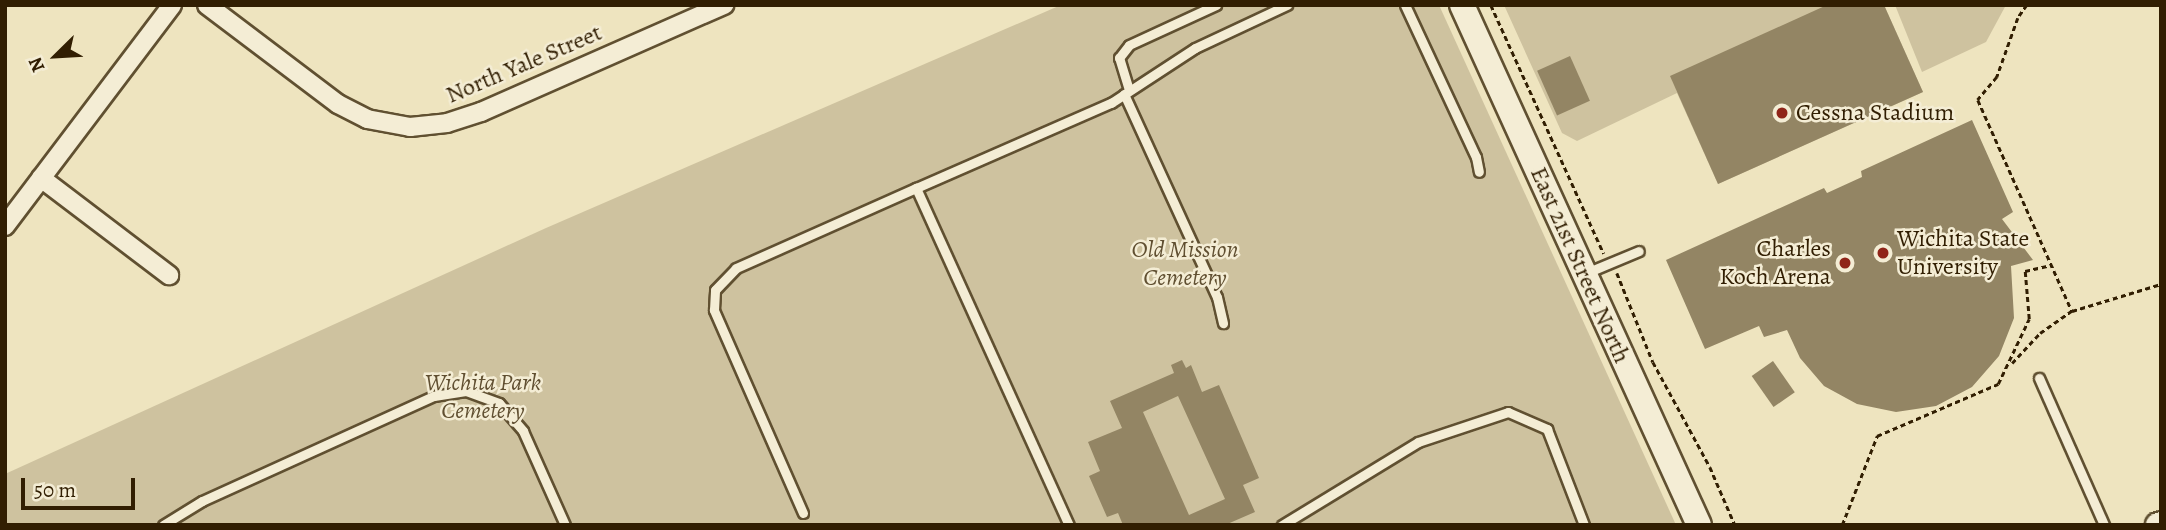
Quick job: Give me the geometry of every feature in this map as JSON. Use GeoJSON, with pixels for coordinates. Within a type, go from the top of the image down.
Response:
{"type":"FeatureCollection","features":[{"type":"Feature","properties":{"kind":"main road","name":"East 21st Street North"},"geometry":{"type":"LineString","coordinates":[[1462,5],[1699,525]]}},
{"type":"Feature","properties":{"kind":"street"},"geometry":{"type":"LineString","coordinates":[[5,226],[172,5]]}},
{"type":"Feature","properties":{"kind":"street","name":"North Yale Street"},"geometry":{"type":"LineString","coordinates":[[207,5],[304,79],[367,119],[410,127],[447,123],[724,5]]}},
{"type":"Feature","properties":{"kind":"street"},"geometry":{"type":"LineString","coordinates":[[41,178],[169,275]]}},
{"type":"Feature","properties":{"kind":"lane"},"geometry":{"type":"LineString","coordinates":[[1216,5],[1129,45],[1119,58],[1127,92],[1217,296],[1223,323]]}},
{"type":"Feature","properties":{"kind":"lane"},"geometry":{"type":"LineString","coordinates":[[803,513],[714,310],[715,290],[736,268],[1127,92],[1195,48],[1287,5]]}},
{"type":"Feature","properties":{"kind":"lane"},"geometry":{"type":"LineString","coordinates":[[1405,5],[1479,172]]}},
{"type":"Feature","properties":{"kind":"lane"},"geometry":{"type":"LineString","coordinates":[[916,188],[1069,525]]}},
{"type":"Feature","properties":{"kind":"lane"},"geometry":{"type":"LineString","coordinates":[[1584,273],[1639,251]]}},
{"type":"Feature","properties":{"kind":"lane"},"geometry":{"type":"LineString","coordinates":[[2039,378],[2104,525]]}},
{"type":"Feature","properties":{"kind":"lane"},"geometry":{"type":"LineString","coordinates":[[163,525],[202,501],[433,396],[466,391],[499,403],[523,430],[565,525]]}},
{"type":"Feature","properties":{"kind":"lane"},"geometry":{"type":"LineString","coordinates":[[1282,525],[1418,442],[1508,411],[1547,429],[1584,525]]}},
{"type":"Feature","properties":{"kind":"path"},"geometry":{"type":"LineString","coordinates":[[2027,5],[2018,18],[1997,77],[1978,100],[2072,311]]}},
{"type":"Feature","properties":{"kind":"path"},"geometry":{"type":"LineString","coordinates":[[1842,525],[1877,436],[1998,384],[2010,365],[2029,319],[2025,271],[2051,265]]}},
{"type":"Feature","properties":{"kind":"path"},"geometry":{"type":"LineString","coordinates":[[2010,365],[2040,333],[2072,311],[2161,284]]}},
{"type":"Feature","properties":{"kind":"green space","name":"Old Mission Cemetery"},"geometry":{"type":"Polygon","coordinates":[[[1061,5],[1439,5],[1676,525],[5,525],[5,474],[546,228],[1061,5]]]}},
{"type":"Feature","properties":{"kind":"green space","name":"Cessna Stadium"},"geometry":{"type":"Polygon","coordinates":[[[1504,5],[1884,5],[1923,92],[1718,184],[1677,93],[1577,141],[1562,133],[1504,5]]]}},
{"type":"Feature","properties":{"kind":"green space","name":"Cessna Stadium"},"geometry":{"type":"Polygon","coordinates":[[[1895,5],[2006,5],[1986,42],[1922,72],[1895,5]]]}},
{"type":"Feature","properties":{"kind":"building"},"geometry":{"type":"Polygon","coordinates":[[[1827,5],[1884,5],[1923,92],[1718,184],[1670,76],[1827,5]]]}},
{"type":"Feature","properties":{"kind":"building"},"geometry":{"type":"Polygon","coordinates":[[[1570,56],[1590,101],[1557,115],[1537,71],[1570,56]]]}},
{"type":"Feature","properties":{"kind":"building","name":"Charles Koch Arena"},"geometry":{"type":"Polygon","coordinates":[[[1972,120],[2013,212],[2002,219],[2033,260],[2011,266],[2014,318],[1999,356],[1972,387],[1936,406],[1896,412],[1857,404],[1824,386],[1800,358],[1787,330],[1764,337],[1759,326],[1705,349],[1666,260],[1824,188],[1827,193],[1862,177],[1861,171],[1972,120]]]}},
{"type":"Feature","properties":{"kind":"building"},"geometry":{"type":"Polygon","coordinates":[[[1182,360],[1186,368],[1191,365],[1202,392],[1219,385],[1259,478],[1243,485],[1255,512],[1225,525],[1123,525],[1118,513],[1107,517],[1089,476],[1100,471],[1088,442],[1122,428],[1110,401],[1174,373],[1171,365],[1182,360]],[[1178,396],[1143,412],[1189,515],[1225,499],[1178,396]]]}},
{"type":"Feature","properties":{"kind":"building"},"geometry":{"type":"Polygon","coordinates":[[[1773,361],[1795,392],[1773,407],[1752,376],[1773,361]]]}},
{"type":"Feature","properties":{"kind":"place","name":"Cessna Stadium"},"geometry":{"type":"Point","coordinates":[1782,113]}},
{"type":"Feature","properties":{"kind":"place","name":"Wichita State University"},"geometry":{"type":"Point","coordinates":[1883,253]}},
{"type":"Feature","properties":{"kind":"place","name":"Charles Koch Arena"},"geometry":{"type":"Point","coordinates":[1845,263]}},
{"type":"Feature","properties":{"kind":"park label","name":"Wichita Park Cemetery"},"geometry":{"type":"Point","coordinates":[483,397]}}]}
